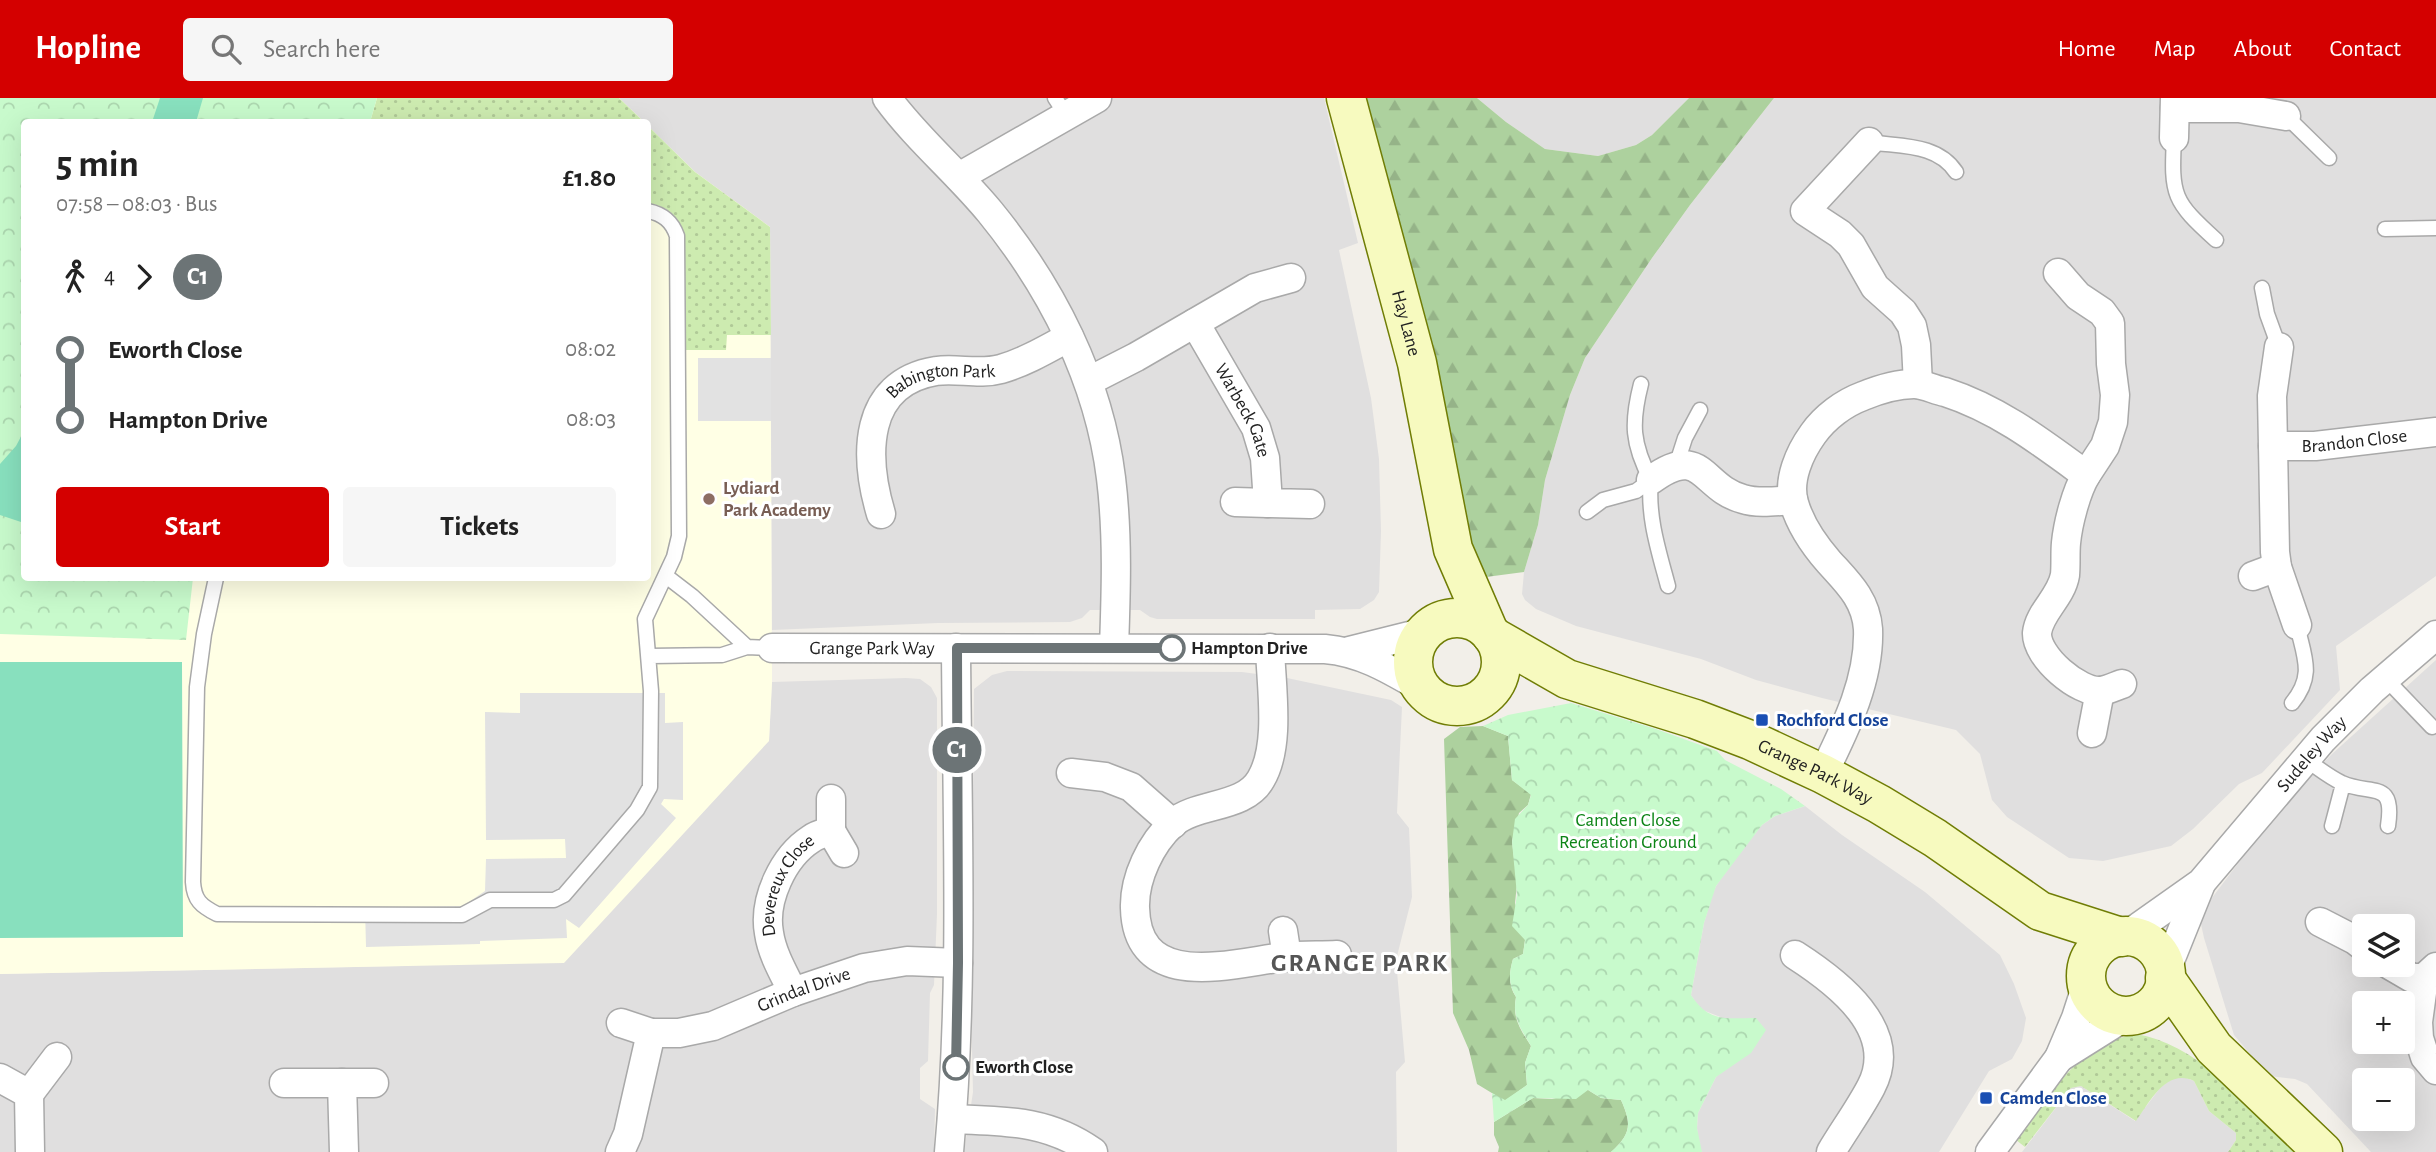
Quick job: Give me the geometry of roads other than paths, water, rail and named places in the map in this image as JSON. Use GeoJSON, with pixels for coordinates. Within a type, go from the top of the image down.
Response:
{"type":"FeatureCollection","features":[{"type":"Feature","properties":{"kind":"street"},"geometry":{"type":"LineString","coordinates":[[887,98],[960,177],[1021,253],[1048,294],[1089,382],[1111,477],[1115,517],[1114,648]]}},
{"type":"Feature","properties":{"kind":"street"},"geometry":{"type":"LineString","coordinates":[[960,177],[1061,106],[1097,98]]}},
{"type":"Feature","properties":{"kind":"street","name":"Hay Lane"},"geometry":{"type":"LineString","coordinates":[[1346,98],[1417,363],[1453,549],[1490,634]]}},
{"type":"Feature","properties":{"kind":"street"},"geometry":{"type":"LineString","coordinates":[[2174,138],[2175,103],[2239,108],[2286,116]]}},
{"type":"Feature","properties":{"kind":"street"},"geometry":{"type":"LineString","coordinates":[[1868,142],[1805,211],[1840,234],[1851,245],[1875,287],[1903,312],[1912,326],[1916,345],[1918,384]]}},
{"type":"Feature","properties":{"kind":"street"},"geometry":{"type":"LineString","coordinates":[[2058,273],[2078,296],[2102,312],[2110,323],[2110,363],[2115,395],[2113,422],[2105,446],[2081,483],[2066,541],[2065,576],[2061,588],[2040,622],[2037,633],[2038,644],[2045,658],[2078,684],[2111,687],[2092,733]]}},
{"type":"Feature","properties":{"kind":"street"},"geometry":{"type":"LineString","coordinates":[[1089,382],[1136,358],[1255,288],[1291,278]]}},
{"type":"Feature","properties":{"kind":"street","name":"Warbeck Gate"},"geometry":{"type":"LineString","coordinates":[[1195,323],[1255,428],[1265,458],[1268,503]]}},
{"type":"Feature","properties":{"kind":"street","name":"Babington Park"},"geometry":{"type":"LineString","coordinates":[[881,514],[870,453],[872,431],[884,402],[898,387],[917,375],[940,370],[999,369],[1069,337]]}},
{"type":"Feature","properties":{"kind":"street","name":"Brandon Close"},"geometry":{"type":"LineString","coordinates":[[2279,347],[2272,396],[2275,552],[2265,571],[2297,625]]}},
{"type":"Feature","properties":{"kind":"street"},"geometry":{"type":"LineString","coordinates":[[1823,774],[1851,716],[1857,696],[1868,626],[1856,591],[1813,541],[1793,500],[1793,480],[1798,460],[1816,429],[1832,413],[1853,400],[1899,385],[1918,384],[1973,401],[2001,416],[2085,475]]}},
{"type":"Feature","properties":{"kind":"street","name":"Brandon Close"},"geometry":{"type":"LineString","coordinates":[[2273,446],[2315,446],[2436,432]]}},
{"type":"Feature","properties":{"kind":"street"},"geometry":{"type":"LineString","coordinates":[[1651,480],[1676,466],[1697,468],[1729,493],[1743,499],[1793,500]]}},
{"type":"Feature","properties":{"kind":"street"},"geometry":{"type":"LineString","coordinates":[[1235,502],[1310,504]]}},
{"type":"Feature","properties":{"kind":"street","name":"Hay Lane"},"geometry":{"type":"LineString","coordinates":[[1429,629],[1449,577],[1453,549]]}},
{"type":"Feature","properties":{"kind":"street","name":"Grange Park Way"},"geometry":{"type":"LineString","coordinates":[[759,648],[1270,648],[1349,651],[1429,629],[1444,620],[1460,619],[1478,624],[1490,634],[1567,679],[1695,719],[1750,740],[1823,774],[1880,804],[1935,838],[2040,911],[2123,936]]}},
{"type":"Feature","properties":{"kind":"street"},"geometry":{"type":"LineString","coordinates":[[1420,687],[1415,676],[1413,659],[1418,641],[1429,629]]}},
{"type":"Feature","properties":{"kind":"street"},"geometry":{"type":"LineString","coordinates":[[1488,693],[1497,681],[1501,664],[1498,646],[1490,634]]}},
{"type":"Feature","properties":{"kind":"street","name":"Sudeley Way"},"geometry":{"type":"LineString","coordinates":[[2123,936],[2201,883],[2305,759],[2385,678],[2436,635]]}},
{"type":"Feature","properties":{"kind":"street"},"geometry":{"type":"LineString","coordinates":[[949,1152],[957,1041],[957,648]]}},
{"type":"Feature","properties":{"kind":"street"},"geometry":{"type":"LineString","coordinates":[[1270,648],[1270,758],[1260,781],[1242,796],[1184,815],[1173,824],[1145,862],[1136,892],[1135,918],[1139,932],[1151,951],[1170,964],[1197,968],[1285,944],[1337,955]]}},
{"type":"Feature","properties":{"kind":"street","name":"Grange Park Way"},"geometry":{"type":"LineString","coordinates":[[1349,651],[1377,663],[1420,687],[1436,701],[1451,706],[1472,703],[1488,693],[1567,679]]}},
{"type":"Feature","properties":{"kind":"street"},"geometry":{"type":"LineString","coordinates":[[1072,773],[1119,781],[1131,787],[1173,824]]}},
{"type":"Feature","properties":{"kind":"street","name":"Devereux Close"},"geometry":{"type":"LineString","coordinates":[[793,992],[781,969],[769,934],[769,909],[780,876],[790,858],[812,837],[837,842],[831,799]]}},
{"type":"Feature","properties":{"kind":"street","name":"Sudeley Way"},"geometry":{"type":"LineString","coordinates":[[2165,976],[2201,883]]}},
{"type":"Feature","properties":{"kind":"street","name":"Grange Park Way"},"geometry":{"type":"LineString","coordinates":[[2040,911],[2086,981]]}},
{"type":"Feature","properties":{"kind":"street"},"geometry":{"type":"LineString","coordinates":[[2320,922],[2352,938]]}},
{"type":"Feature","properties":{"kind":"street"},"geometry":{"type":"LineString","coordinates":[[1990,1152],[2059,1058],[2076,1018],[2088,964],[2095,951],[2107,941],[2123,936],[2140,939],[2153,947],[2162,959],[2165,976],[2162,993],[2157,1001],[2145,1011],[2130,1015],[2116,1015],[2102,1008],[2092,997],[2086,981]]}},
{"type":"Feature","properties":{"kind":"street"},"geometry":{"type":"LineString","coordinates":[[1796,955],[1850,996],[1872,1029],[1876,1042],[1878,1057],[1872,1086],[1831,1152]]}},
{"type":"Feature","properties":{"kind":"street","name":"Grindal Drive"},"geometry":{"type":"LineString","coordinates":[[621,1023],[652,1032],[679,1033],[705,1029],[793,992],[864,968],[891,963],[958,963]]}},
{"type":"Feature","properties":{"kind":"street"},"geometry":{"type":"LineString","coordinates":[[2410,977],[2430,973]]}},
{"type":"Feature","properties":{"kind":"street"},"geometry":{"type":"LineString","coordinates":[[2430,973],[2419,1005],[2419,1038],[2425,1056],[2436,1070]]}},
{"type":"Feature","properties":{"kind":"street"},"geometry":{"type":"LineString","coordinates":[[2165,976],[2214,1048],[2323,1152]]}},
{"type":"Feature","properties":{"kind":"street"},"geometry":{"type":"LineString","coordinates":[[2130,1015],[2214,1048]]}},
{"type":"Feature","properties":{"kind":"street"},"geometry":{"type":"LineString","coordinates":[[2059,1058],[2130,1015]]}},
{"type":"Feature","properties":{"kind":"street"},"geometry":{"type":"LineString","coordinates":[[620,1152],[628,1134],[652,1032]]}},
{"type":"Feature","properties":{"kind":"street"},"geometry":{"type":"LineString","coordinates":[[30,1152],[29,1094],[57,1056]]}},
{"type":"Feature","properties":{"kind":"street"},"geometry":{"type":"LineString","coordinates":[[0,1078],[29,1094]]}},
{"type":"Feature","properties":{"kind":"street"},"geometry":{"type":"LineString","coordinates":[[284,1083],[374,1083]]}},
{"type":"Feature","properties":{"kind":"street"},"geometry":{"type":"LineString","coordinates":[[342,1083],[344,1152]]}},
{"type":"Feature","properties":{"kind":"street"},"geometry":{"type":"LineString","coordinates":[[952,1119],[1037,1125],[1070,1137],[1093,1152]]}},
{"type":"Feature","properties":{"kind":"lane"},"geometry":{"type":"LineString","coordinates":[[2286,116],[2329,158]]}},
{"type":"Feature","properties":{"kind":"lane"},"geometry":{"type":"LineString","coordinates":[[2174,138],[2173,182],[2178,202],[2216,240]]}},
{"type":"Feature","properties":{"kind":"lane"},"geometry":{"type":"LineString","coordinates":[[1868,142],[1933,151],[1949,161],[1956,172]]}},
{"type":"Feature","properties":{"kind":"lane"},"geometry":{"type":"LineString","coordinates":[[215,581],[204,634],[197,687],[193,882],[194,897],[204,907],[217,914],[462,915],[490,900],[554,900],[564,895],[637,810],[650,788],[650,656],[645,619],[674,557],[679,536],[677,236],[667,218],[651,212]]}},
{"type":"Feature","properties":{"kind":"lane"},"geometry":{"type":"LineString","coordinates":[[2385,229],[2436,228]]}},
{"type":"Feature","properties":{"kind":"lane"},"geometry":{"type":"LineString","coordinates":[[2262,288],[2267,314],[2279,347]]}},
{"type":"Feature","properties":{"kind":"lane"},"geometry":{"type":"LineString","coordinates":[[1641,384],[1635,408],[1634,436],[1636,449],[1651,480],[1652,517],[1668,586]]}},
{"type":"Feature","properties":{"kind":"lane"},"geometry":{"type":"LineString","coordinates":[[1676,466],[1685,438],[1700,410]]}},
{"type":"Feature","properties":{"kind":"lane"},"geometry":{"type":"LineString","coordinates":[[1587,512],[1603,500],[1636,491],[1651,480]]}},
{"type":"Feature","properties":{"kind":"lane"},"geometry":{"type":"LineString","coordinates":[[666,576],[759,648]]}},
{"type":"Feature","properties":{"kind":"lane"},"geometry":{"type":"LineString","coordinates":[[2292,703],[2305,683],[2307,671],[2297,625]]}},
{"type":"Feature","properties":{"kind":"lane"},"geometry":{"type":"LineString","coordinates":[[650,656],[722,655],[759,648]]}},
{"type":"Feature","properties":{"kind":"lane"},"geometry":{"type":"LineString","coordinates":[[2385,678],[2432,727]]}},
{"type":"Feature","properties":{"kind":"lane"},"geometry":{"type":"LineString","coordinates":[[2305,759],[2343,783],[2379,790],[2385,794],[2389,806],[2388,826]]}},
{"type":"Feature","properties":{"kind":"lane"},"geometry":{"type":"LineString","coordinates":[[2332,826],[2343,783]]}},
{"type":"Feature","properties":{"kind":"place","name":"Lydiard Park Academy"},"geometry":{"type":"Point","coordinates":[709,499]}},
{"type":"Feature","properties":{"kind":"place","name":"Hampton Drive"},"geometry":{"type":"Point","coordinates":[1172,648]}},
{"type":"Feature","properties":{"kind":"place","name":"Rochford Close"},"geometry":{"type":"Point","coordinates":[1762,720]}},
{"type":"Feature","properties":{"kind":"place","name":"Eworth Close"},"geometry":{"type":"Point","coordinates":[956,1067]}},
{"type":"Feature","properties":{"kind":"place","name":"Camden Close"},"geometry":{"type":"Point","coordinates":[1986,1098]}},
{"type":"Feature","properties":{"kind":"district","name":"GRANGE PARK"},"geometry":{"type":"Point","coordinates":[1360,963]}},
{"type":"Feature","properties":{"kind":"park label","name":"Camden Close Recreation Ground"},"geometry":{"type":"Point","coordinates":[1628,831]}}]}
